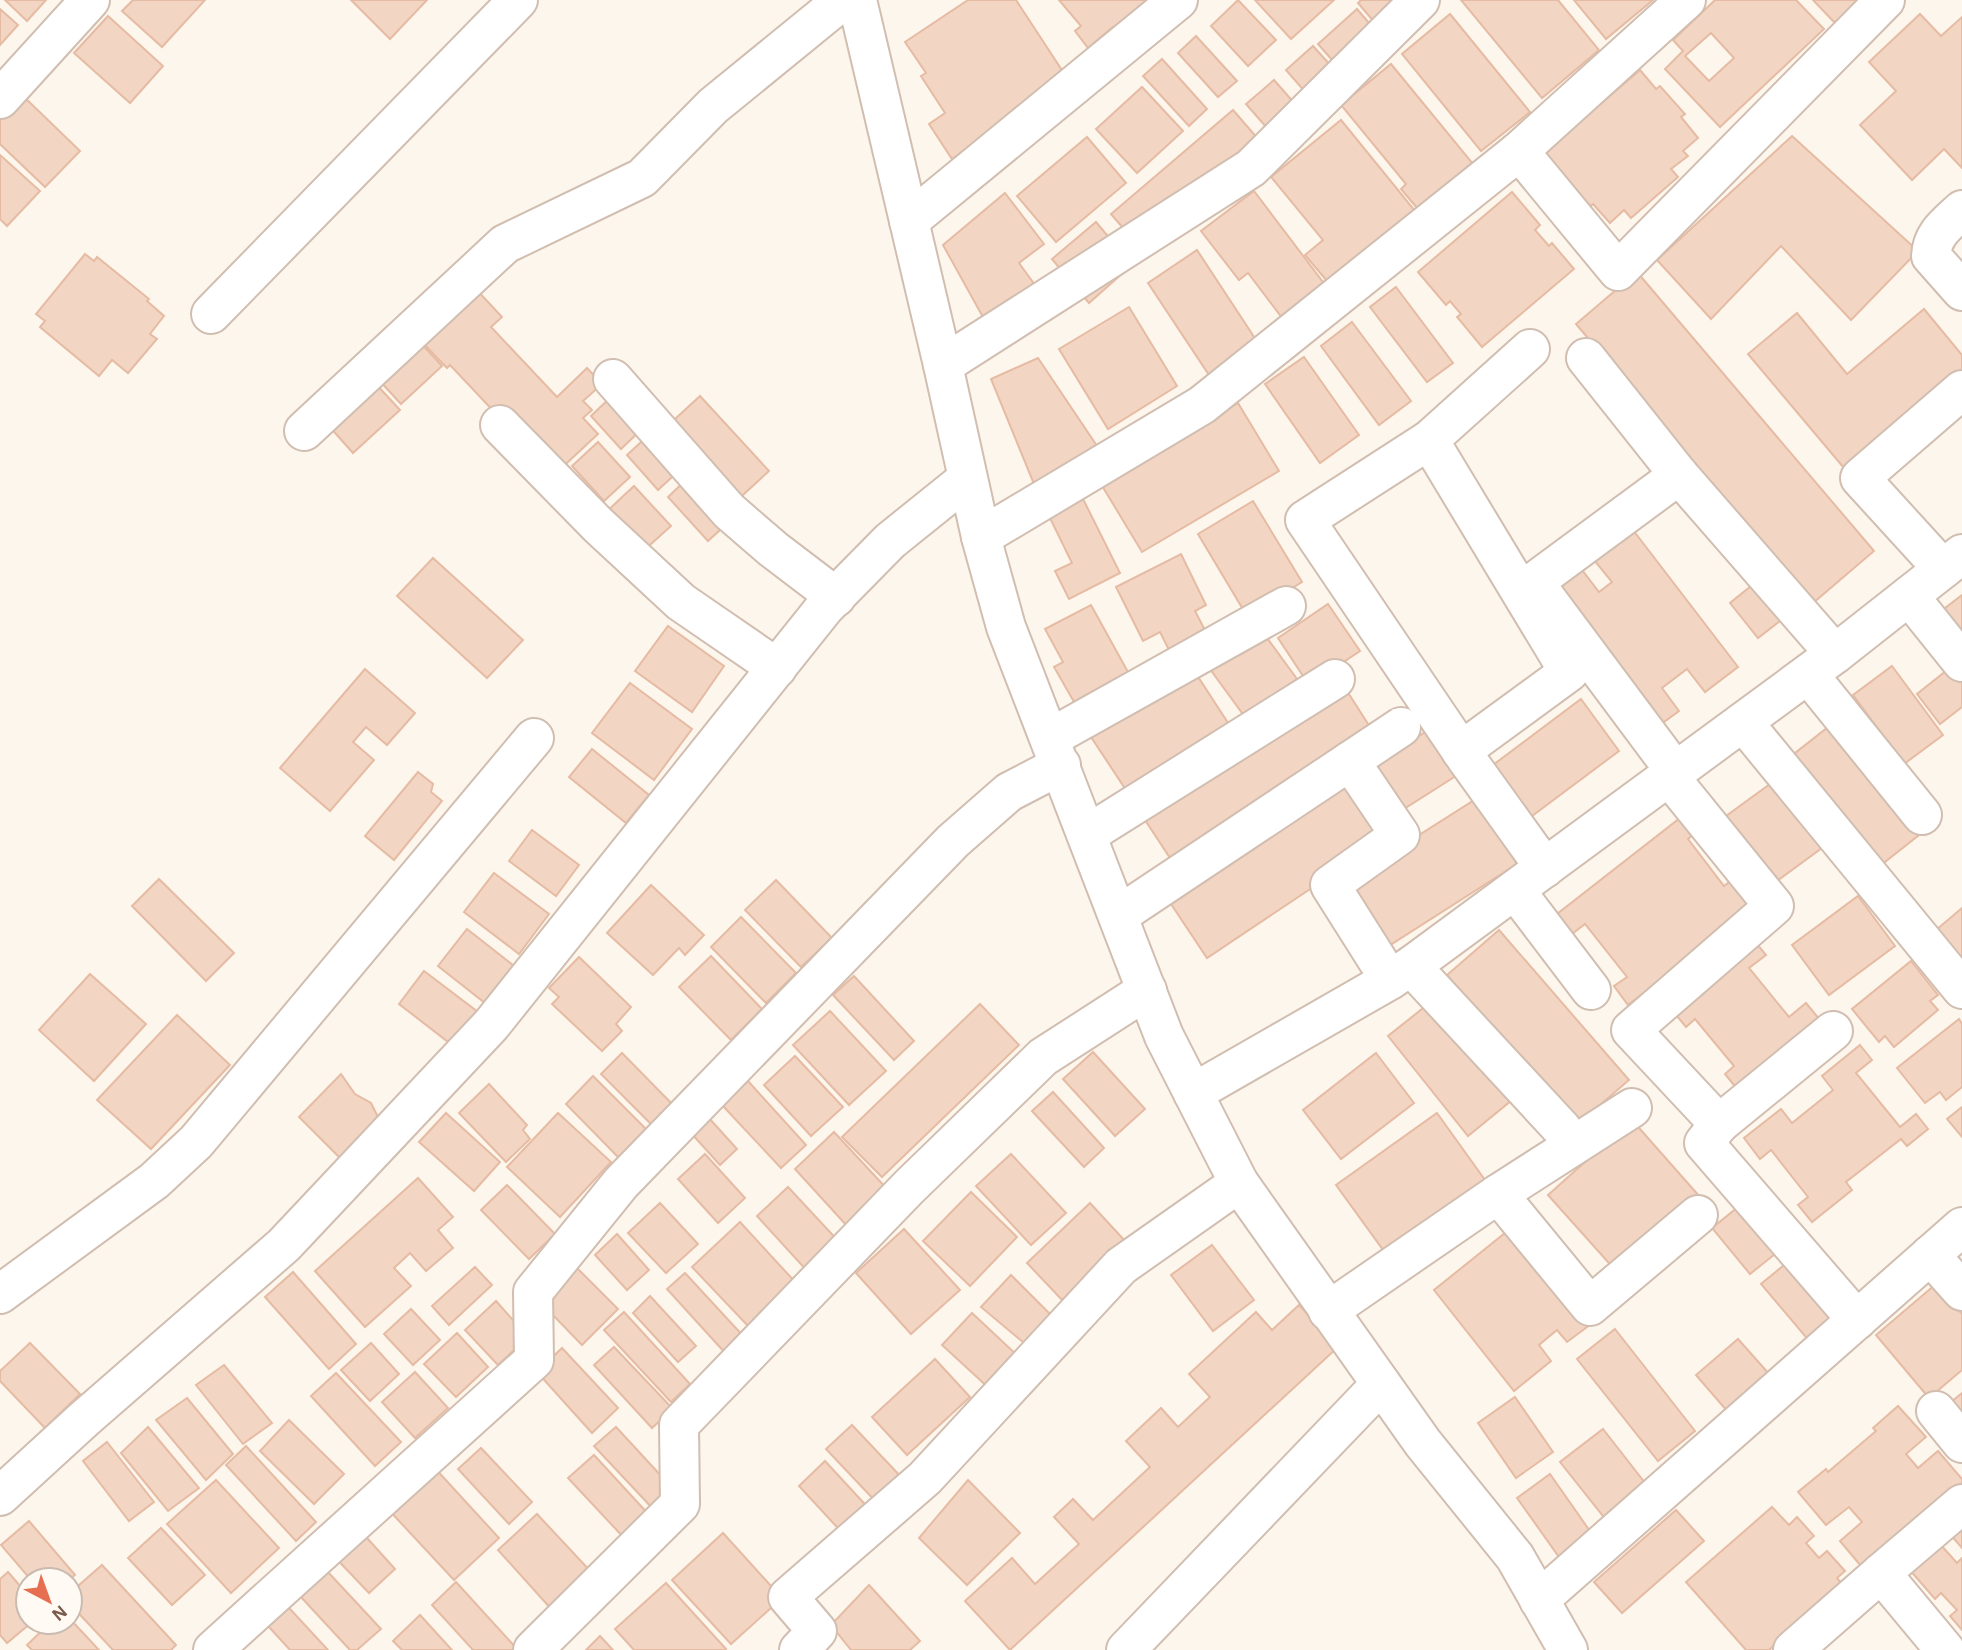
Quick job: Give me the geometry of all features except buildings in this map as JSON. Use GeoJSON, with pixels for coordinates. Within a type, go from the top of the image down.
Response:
{"type":"FeatureCollection","features":[{"type":"Feature","properties":{"kind":"street"},"geometry":{"type":"LineString","coordinates":[[0,99],[90,0]]}},
{"type":"Feature","properties":{"kind":"street"},"geometry":{"type":"LineString","coordinates":[[211,314],[518,0]]}},
{"type":"Feature","properties":{"kind":"street"},"geometry":{"type":"LineString","coordinates":[[304,431],[505,244],[642,178],[713,106],[843,0]]}},
{"type":"Feature","properties":{"kind":"street"},"geometry":{"type":"LineString","coordinates":[[857,0],[943,365],[967,479],[1006,628],[1164,1036],[1239,1182],[1423,1443],[1515,1557],[1568,1650]]}},
{"type":"Feature","properties":{"kind":"street"},"geometry":{"type":"LineString","coordinates":[[909,221],[1178,0]]}},
{"type":"Feature","properties":{"kind":"street"},"geometry":{"type":"LineString","coordinates":[[943,365],[1251,169],[1420,0]]}},
{"type":"Feature","properties":{"kind":"street"},"geometry":{"type":"LineString","coordinates":[[981,537],[1202,405],[1520,151],[1686,0]]}},
{"type":"Feature","properties":{"kind":"street"},"geometry":{"type":"LineString","coordinates":[[1520,151],[1618,271],[1885,0]]}},
{"type":"Feature","properties":{"kind":"street"},"geometry":{"type":"LineString","coordinates":[[1962,210],[1939,231],[1931,244],[1931,256],[1962,291]]}},
{"type":"Feature","properties":{"kind":"street"},"geometry":{"type":"LineString","coordinates":[[1530,349],[1429,440],[1305,520],[1465,756],[1591,990]]}},
{"type":"Feature","properties":{"kind":"street"},"geometry":{"type":"LineString","coordinates":[[1586,358],[1679,475],[1822,664],[1922,815]]}},
{"type":"Feature","properties":{"kind":"street"},"geometry":{"type":"LineString","coordinates":[[613,379],[729,511],[836,597]]}},
{"type":"Feature","properties":{"kind":"street"},"geometry":{"type":"LineString","coordinates":[[1193,1093],[1400,973],[1822,664],[1953,561],[1860,478],[1962,390]]}},
{"type":"Feature","properties":{"kind":"street"},"geometry":{"type":"LineString","coordinates":[[500,425],[598,525],[681,602],[776,668]]}},
{"type":"Feature","properties":{"kind":"street"},"geometry":{"type":"LineString","coordinates":[[1429,440],[1569,672],[1465,756]]}},
{"type":"Feature","properties":{"kind":"street"},"geometry":{"type":"LineString","coordinates":[[1663,755],[1534,582],[1679,475]]}},
{"type":"Feature","properties":{"kind":"street"},"geometry":{"type":"LineString","coordinates":[[0,1496],[284,1245],[481,1035],[836,597],[890,541],[967,479]]}},
{"type":"Feature","properties":{"kind":"street"},"geometry":{"type":"LineString","coordinates":[[1909,596],[1962,662]]}},
{"type":"Feature","properties":{"kind":"street"},"geometry":{"type":"LineString","coordinates":[[213,1650],[534,1360],[533,1292],[621,1183],[953,841],[1056,752],[1286,606]]}},
{"type":"Feature","properties":{"kind":"street"},"geometry":{"type":"LineString","coordinates":[[1088,834],[1335,679]]}},
{"type":"Feature","properties":{"kind":"street"},"geometry":{"type":"LineString","coordinates":[[1743,722],[1962,989]]}},
{"type":"Feature","properties":{"kind":"street"},"geometry":{"type":"LineString","coordinates":[[1119,915],[1401,727]]}},
{"type":"Feature","properties":{"kind":"street"},"geometry":{"type":"LineString","coordinates":[[0,1294],[154,1181],[197,1142],[534,738]]}},
{"type":"Feature","properties":{"kind":"street"},"geometry":{"type":"LineString","coordinates":[[1350,761],[1400,835],[1330,885],[1400,973],[1562,1129]]}},
{"type":"Feature","properties":{"kind":"street"},"geometry":{"type":"LineString","coordinates":[[1680,790],[1774,906],[1631,1030],[1719,1124]]}},
{"type":"Feature","properties":{"kind":"street"},"geometry":{"type":"LineString","coordinates":[[533,1650],[680,1504],[679,1425],[909,1186],[1043,1057],[1147,990]]}},
{"type":"Feature","properties":{"kind":"street"},"geometry":{"type":"LineString","coordinates":[[1833,1031],[1719,1124],[1704,1143],[1857,1320]]}},
{"type":"Feature","properties":{"kind":"street"},"geometry":{"type":"LineString","coordinates":[[1328,1311],[1498,1194],[1632,1108]]}},
{"type":"Feature","properties":{"kind":"street"},"geometry":{"type":"LineString","coordinates":[[799,1650],[817,1631],[788,1597],[925,1478],[1121,1266],[1239,1182]]}},
{"type":"Feature","properties":{"kind":"street"},"geometry":{"type":"LineString","coordinates":[[1498,1194],[1590,1306],[1698,1215]]}},
{"type":"Feature","properties":{"kind":"street"},"geometry":{"type":"LineString","coordinates":[[1539,1600],[1962,1227]]}},
{"type":"Feature","properties":{"kind":"street"},"geometry":{"type":"LineString","coordinates":[[1930,1255],[1962,1291]]}},
{"type":"Feature","properties":{"kind":"street"},"geometry":{"type":"LineString","coordinates":[[1126,1650],[1381,1384]]}},
{"type":"Feature","properties":{"kind":"street"},"geometry":{"type":"LineString","coordinates":[[1936,1411],[1962,1443]]}},
{"type":"Feature","properties":{"kind":"street"},"geometry":{"type":"LineString","coordinates":[[1793,1650],[1962,1504]]}},
{"type":"Feature","properties":{"kind":"street"},"geometry":{"type":"LineString","coordinates":[[1881,1573],[1945,1650]]}}]}
